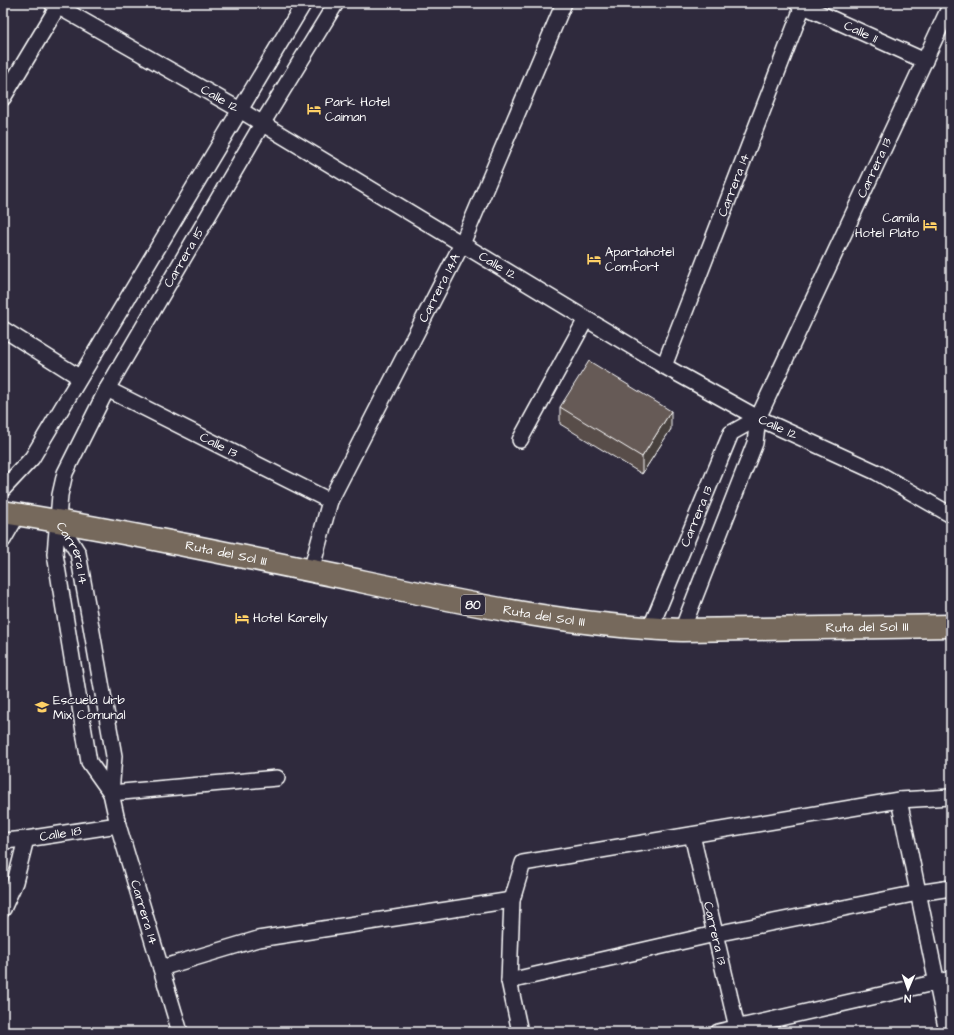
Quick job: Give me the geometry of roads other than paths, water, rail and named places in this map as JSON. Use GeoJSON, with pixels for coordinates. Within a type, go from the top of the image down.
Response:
{"type":"FeatureCollection","features":[{"type":"Feature","properties":{"kind":"highway","name":"Ruta del Sol III"},"geometry":{"type":"LineString","coordinates":[[11,513],[551,618],[650,629],[682,630],[951,626]]}},
{"type":"Feature","properties":{"kind":"street"},"geometry":{"type":"LineString","coordinates":[[3,489],[32,458],[79,377],[304,3]]}},
{"type":"Feature","properties":{"kind":"street","name":"Carrera 15"},"geometry":{"type":"LineString","coordinates":[[58,522],[60,495],[65,473],[107,389],[262,124],[336,3]]}},
{"type":"Feature","properties":{"kind":"street","name":"Carrera 14A"},"geometry":{"type":"LineString","coordinates":[[310,571],[330,501],[462,244],[564,3]]}},
{"type":"Feature","properties":{"kind":"street"},"geometry":{"type":"LineString","coordinates":[[3,98],[57,4]]}},
{"type":"Feature","properties":{"kind":"street","name":"Calle 12"},"geometry":{"type":"LineString","coordinates":[[57,4],[240,110],[664,366],[758,418],[876,472],[951,515]]}},
{"type":"Feature","properties":{"kind":"street","name":"Calle 11"},"geometry":{"type":"LineString","coordinates":[[801,4],[925,62]]}},
{"type":"Feature","properties":{"kind":"street","name":"Carrera 14"},"geometry":{"type":"LineString","coordinates":[[664,366],[801,4]]}},
{"type":"Feature","properties":{"kind":"street","name":"Carrera 13"},"geometry":{"type":"LineString","coordinates":[[682,630],[755,443],[758,418],[951,4]]}},
{"type":"Feature","properties":{"kind":"street"},"geometry":{"type":"LineString","coordinates":[[520,440],[586,319]]}},
{"type":"Feature","properties":{"kind":"street"},"geometry":{"type":"LineString","coordinates":[[3,329],[79,377]]}},
{"type":"Feature","properties":{"kind":"street","name":"Calle 13"},"geometry":{"type":"LineString","coordinates":[[107,389],[330,501]]}},
{"type":"Feature","properties":{"kind":"street","name":"Carrera 13"},"geometry":{"type":"LineString","coordinates":[[650,629],[731,433],[758,418]]}},
{"type":"Feature","properties":{"kind":"street"},"geometry":{"type":"LineString","coordinates":[[3,540],[11,513]]}},
{"type":"Feature","properties":{"kind":"street","name":"Carrera 14"},"geometry":{"type":"LineString","coordinates":[[58,522],[55,554],[89,762],[111,793]]}},
{"type":"Feature","properties":{"kind":"street","name":"Carrera 14"},"geometry":{"type":"LineString","coordinates":[[58,522],[78,553],[114,756],[111,793],[118,825],[180,1032]]}},
{"type":"Feature","properties":{"kind":"street"},"geometry":{"type":"LineString","coordinates":[[111,793],[277,778]]}},
{"type":"Feature","properties":{"kind":"street"},"geometry":{"type":"LineString","coordinates":[[520,1032],[509,981],[512,900],[523,863],[900,800],[951,797]]}},
{"type":"Feature","properties":{"kind":"street"},"geometry":{"type":"LineString","coordinates":[[900,800],[918,893],[944,980],[947,1032]]}},
{"type":"Feature","properties":{"kind":"street","name":"Calle 18"},"geometry":{"type":"LineString","coordinates":[[3,841],[118,825]]}},
{"type":"Feature","properties":{"kind":"street","name":"Carrera 13"},"geometry":{"type":"LineString","coordinates":[[692,835],[738,1030]]}},
{"type":"Feature","properties":{"kind":"street"},"geometry":{"type":"LineString","coordinates":[[3,909],[15,882],[26,839]]}},
{"type":"Feature","properties":{"kind":"street"},"geometry":{"type":"LineString","coordinates":[[509,981],[715,934],[918,893],[951,888]]}},
{"type":"Feature","properties":{"kind":"street"},"geometry":{"type":"LineString","coordinates":[[161,968],[258,939],[512,900]]}},
{"type":"Feature","properties":{"kind":"street"},"geometry":{"type":"LineString","coordinates":[[718,1032],[738,1030],[944,980]]}},
{"type":"Feature","properties":{"kind":"place","name":"Park Hotel Caiman"},"geometry":{"type":"Point","coordinates":[314,109]}},
{"type":"Feature","properties":{"kind":"place","name":"Camila Hotel Plato"},"geometry":{"type":"Point","coordinates":[930,225]}},
{"type":"Feature","properties":{"kind":"place","name":"Apartahotel Comfort"},"geometry":{"type":"Point","coordinates":[594,259]}},
{"type":"Feature","properties":{"kind":"place","name":"Hotel Karelly"},"geometry":{"type":"Point","coordinates":[242,618]}},
{"type":"Feature","properties":{"kind":"place","name":"Escuela Urb Mix Comunal"},"geometry":{"type":"Point","coordinates":[42,707]}}]}
